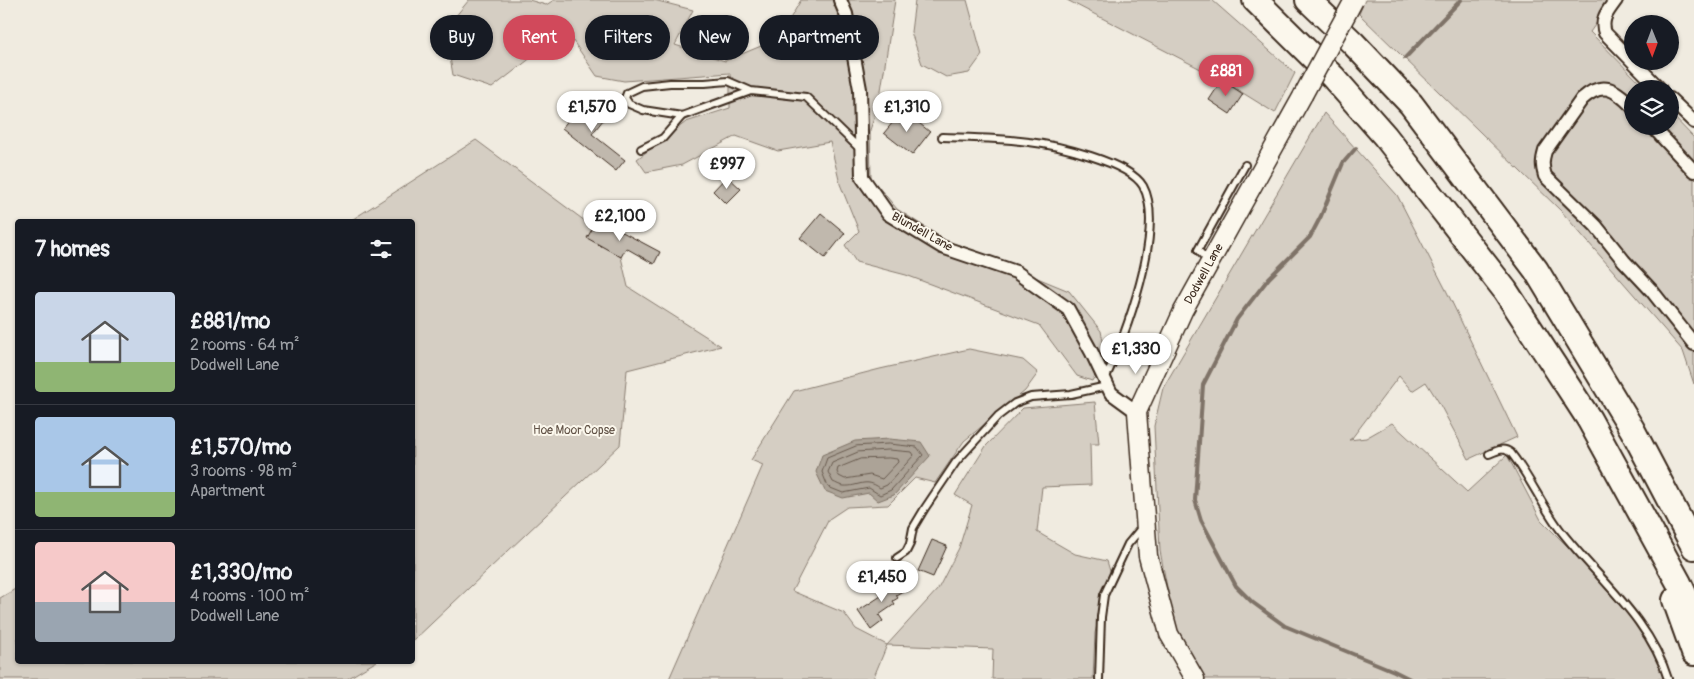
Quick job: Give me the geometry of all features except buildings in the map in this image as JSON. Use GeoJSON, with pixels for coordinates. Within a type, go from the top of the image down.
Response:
{"type":"FeatureCollection","features":[{"type":"Feature","properties":{"kind":"highway"},"geometry":{"type":"LineString","coordinates":[[1255,0],[1333,77],[1384,136],[1505,290],[1590,419],[1679,583],[1694,615]]}},
{"type":"Feature","properties":{"kind":"highway"},"geometry":{"type":"LineString","coordinates":[[1308,0],[1347,37],[1411,104],[1536,270],[1632,429],[1691,540]]}},
{"type":"Feature","properties":{"kind":"highway"},"geometry":{"type":"LineString","coordinates":[[1652,535],[1694,653]]}},
{"type":"Feature","properties":{"kind":"street","name":"Blundell Lane"},"geometry":{"type":"LineString","coordinates":[[840,0],[846,14],[860,89],[862,177],[888,214],[942,246],[1016,272],[1068,309],[1111,393],[1137,412]]}},
{"type":"Feature","properties":{"kind":"street","name":"Dodwell Lane"},"geometry":{"type":"LineString","coordinates":[[1195,679],[1169,634],[1148,556],[1137,412],[1183,311],[1354,0]]}},
{"type":"Feature","properties":{"kind":"street"},"geometry":{"type":"LineString","coordinates":[[1616,0],[1603,20],[1602,25],[1605,32],[1651,80]]}},
{"type":"Feature","properties":{"kind":"street"},"geometry":{"type":"LineString","coordinates":[[1624,98],[1616,91],[1609,88],[1590,92],[1582,99],[1545,151],[1542,161],[1543,170],[1545,176],[1596,226],[1624,261],[1652,291],[1694,344]]}},
{"type":"Feature","properties":{"kind":"street"},"geometry":{"type":"LineString","coordinates":[[1679,108],[1694,122]]}},
{"type":"Feature","properties":{"kind":"street"},"geometry":{"type":"LineString","coordinates":[[1660,135],[1694,171]]}},
{"type":"Feature","properties":{"kind":"lane"},"geometry":{"type":"LineString","coordinates":[[682,116],[642,110],[629,104],[625,98],[627,93],[642,86],[670,83],[705,84],[728,81],[752,91],[806,97],[862,151]]}},
{"type":"Feature","properties":{"kind":"lane"},"geometry":{"type":"LineString","coordinates":[[641,149],[663,138],[682,116],[752,91]]}},
{"type":"Feature","properties":{"kind":"lane"},"geometry":{"type":"LineString","coordinates":[[897,558],[906,552],[910,544],[913,528],[956,462],[998,416],[1015,403],[1031,398],[1090,391],[1106,383],[1127,324],[1144,266],[1151,224],[1151,212],[1142,186],[1126,170],[1113,164],[1067,150],[1029,142],[942,137]]}},
{"type":"Feature","properties":{"kind":"lane"},"geometry":{"type":"LineString","coordinates":[[1210,264],[1198,250],[1245,165]]}},
{"type":"Feature","properties":{"kind":"lane"},"geometry":{"type":"LineString","coordinates":[[1489,454],[1500,449],[1506,449],[1511,453],[1559,528],[1648,634],[1662,659],[1668,679]]}},
{"type":"Feature","properties":{"kind":"lane"},"geometry":{"type":"LineString","coordinates":[[1099,679],[1101,617],[1104,595],[1128,544],[1146,523]]}},
{"type":"Feature","properties":{"kind":"green space"},"geometry":{"type":"Polygon","coordinates":[[[469,0],[529,0],[546,5],[554,0],[654,0],[693,10],[690,15],[680,15],[680,35],[675,45],[680,47],[680,60],[749,60],[749,51],[759,47],[759,60],[879,60],[879,15],[792,15],[801,0],[895,0],[879,103],[870,130],[871,178],[897,209],[945,240],[1069,291],[1101,331],[1106,356],[1092,381],[1077,376],[1039,325],[906,275],[856,262],[845,245],[859,231],[840,184],[830,142],[778,151],[736,136],[682,165],[646,172],[637,159],[686,122],[730,108],[730,73],[624,81],[597,76],[586,60],[670,60],[670,15],[585,15],[585,58],[575,44],[575,15],[503,15],[503,60],[528,60],[492,88],[453,75],[450,60],[493,60],[493,15],[457,15],[469,0]]]}},
{"type":"Feature","properties":{"kind":"green space"},"geometry":{"type":"Polygon","coordinates":[[[915,0],[967,0],[982,55],[969,73],[946,77],[922,64],[911,32],[915,0]]]}},
{"type":"Feature","properties":{"kind":"green space"},"geometry":{"type":"Polygon","coordinates":[[[1067,0],[1212,0],[1295,73],[1275,113],[1222,80],[1067,0]]]}},
{"type":"Feature","properties":{"kind":"green space"},"geometry":{"type":"Polygon","coordinates":[[[1365,0],[1613,0],[1590,32],[1624,67],[1624,70],[1627,70],[1637,80],[1624,80],[1624,135],[1679,135],[1679,122],[1694,138],[1694,384],[1683,351],[1561,211],[1359,14],[1365,0]]]}},
{"type":"Feature","properties":{"kind":"green space"},"geometry":{"type":"Polygon","coordinates":[[[1324,113],[1397,195],[1447,292],[1517,437],[1469,459],[1426,382],[1412,391],[1399,376],[1349,440],[1366,438],[1392,423],[1467,492],[1507,455],[1541,520],[1571,550],[1639,627],[1660,664],[1664,679],[1206,679],[1175,628],[1160,551],[1154,426],[1163,388],[1324,113]]]}},
{"type":"Feature","properties":{"kind":"green space","name":"Hoe Moor Copse"},"geometry":{"type":"Polygon","coordinates":[[[476,140],[593,227],[588,238],[621,257],[628,287],[721,346],[627,370],[620,445],[415,639],[415,219],[353,219],[476,140]]]}},
{"type":"Feature","properties":{"kind":"green space"},"geometry":{"type":"Polygon","coordinates":[[[969,349],[1023,360],[1038,373],[1025,391],[964,441],[935,483],[915,478],[888,505],[847,507],[829,519],[792,591],[844,613],[856,629],[887,645],[873,679],[669,679],[763,465],[751,460],[794,391],[969,349]]]}},
{"type":"Feature","properties":{"kind":"green space"},"geometry":{"type":"Polygon","coordinates":[[[1095,402],[1099,444],[1090,444],[1091,485],[1042,487],[1037,532],[1075,554],[1107,561],[1110,571],[1095,633],[1093,679],[992,679],[993,649],[887,645],[938,589],[959,548],[972,505],[955,495],[986,446],[1023,408],[1095,402]]]}},
{"type":"Feature","properties":{"kind":"green space"},"geometry":{"type":"Polygon","coordinates":[[[15,589],[15,664],[372,664],[347,679],[0,679],[0,598],[15,589]]]}},
{"type":"Feature","properties":{"kind":"water"},"geometry":{"type":"Polygon","coordinates":[[[889,439],[921,442],[930,456],[894,495],[878,501],[869,493],[843,498],[825,491],[816,472],[822,455],[855,441],[889,439]]]}},
{"type":"Feature","properties":{"kind":"waterway"},"geometry":{"type":"LineString","coordinates":[[1405,58],[1461,0]]}},
{"type":"Feature","properties":{"kind":"waterway"},"geometry":{"type":"LineString","coordinates":[[1356,148],[1343,163],[1310,237],[1269,278],[1237,319],[1203,385],[1195,500],[1201,520],[1236,586],[1252,602],[1285,626],[1410,679]]}}]}
